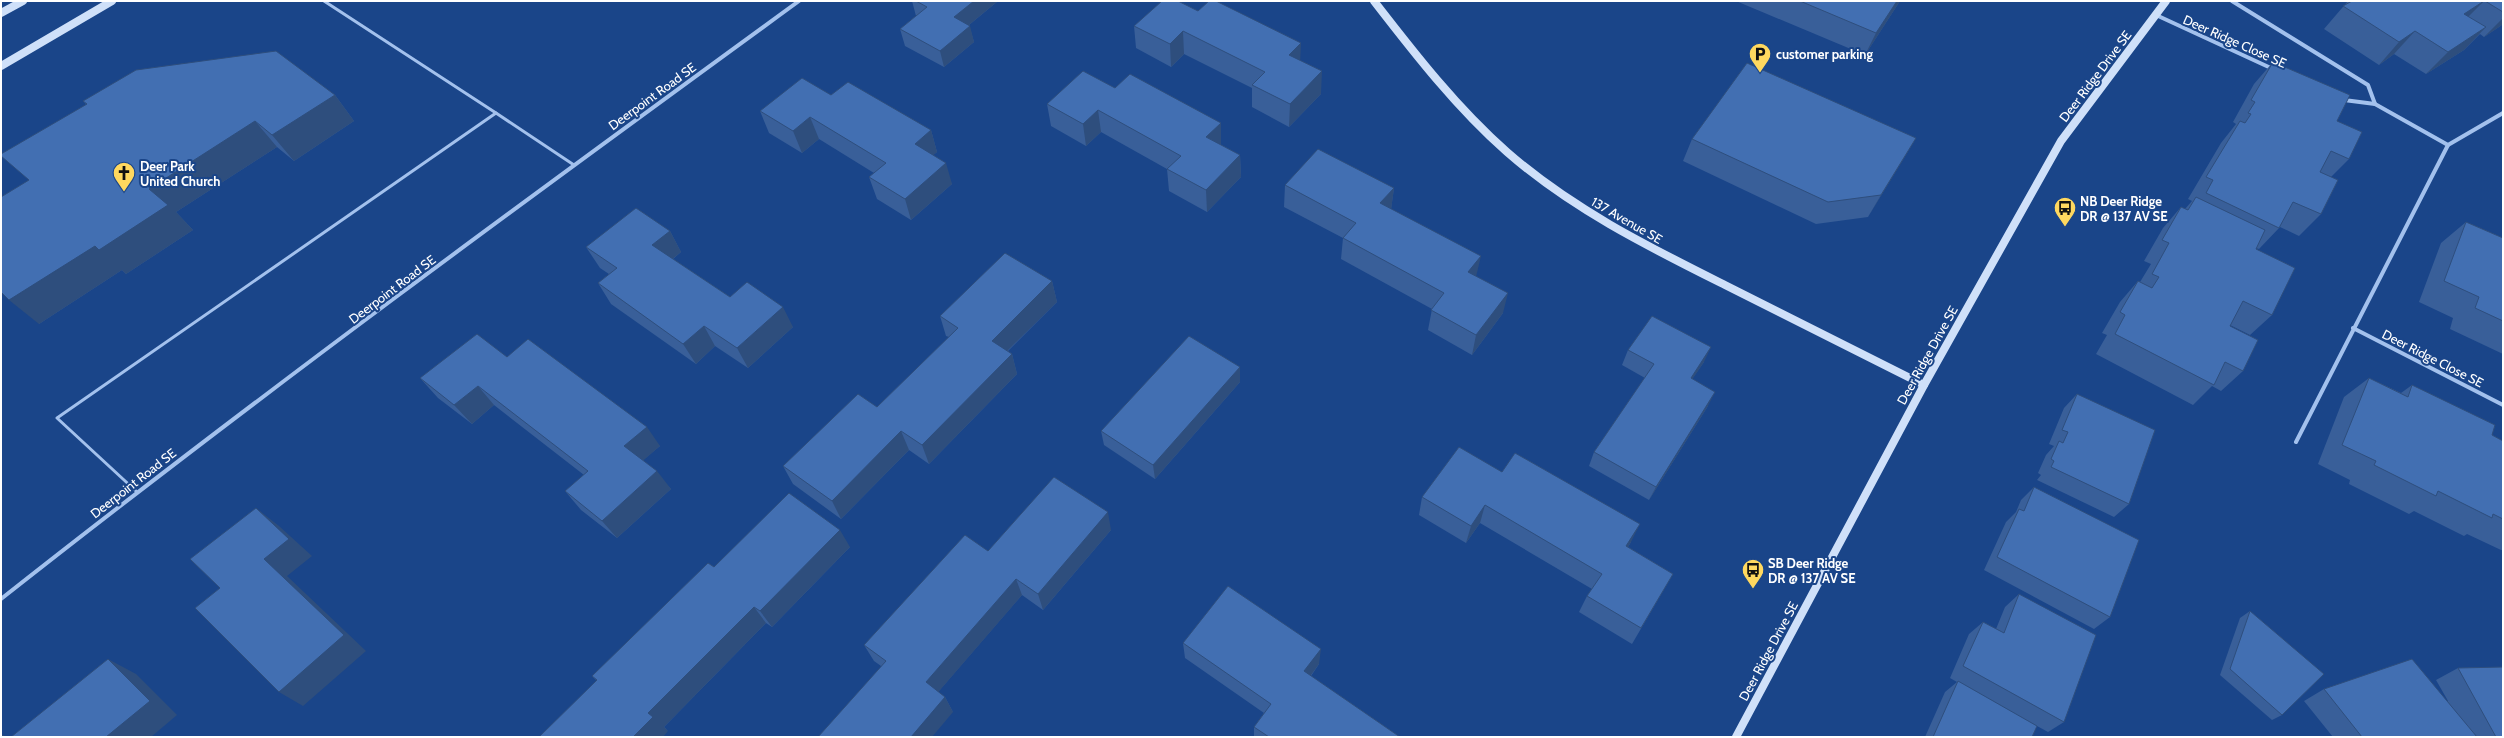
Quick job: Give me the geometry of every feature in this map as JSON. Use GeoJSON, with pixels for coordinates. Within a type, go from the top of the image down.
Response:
{"type":"FeatureCollection","features":[{"type":"Feature","properties":{"kind":"street"},"geometry":{"type":"LineString","coordinates":[[1,14],[23,1]]}},
{"type":"Feature","properties":{"kind":"street"},"geometry":{"type":"LineString","coordinates":[[1,66],[112,1]]}},
{"type":"Feature","properties":{"kind":"street","name":"Deerpoint Road SE"},"geometry":{"type":"LineString","coordinates":[[1,599],[137,492],[574,165],[800,1]]}},
{"type":"Feature","properties":{"kind":"street","name":"137 Avenue SE"},"geometry":{"type":"LineString","coordinates":[[1374,1],[1417,56],[1459,104],[1507,152],[1564,196],[1623,234],[1924,385]]}},
{"type":"Feature","properties":{"kind":"street","name":"Deer Ridge Drive SE"},"geometry":{"type":"LineString","coordinates":[[1736,737],[1924,385],[2061,142],[2166,1]]}},
{"type":"Feature","properties":{"kind":"street","name":"Deer Ridge Close SE"},"geometry":{"type":"LineString","coordinates":[[2232,1],[2368,85],[2375,104]]}},
{"type":"Feature","properties":{"kind":"street","name":"Deer Ridge Close SE"},"geometry":{"type":"LineString","coordinates":[[2156,15],[2276,70]]}},
{"type":"Feature","properties":{"kind":"street"},"geometry":{"type":"LineString","coordinates":[[2342,99],[2349,102],[2375,104],[2448,145]]}},
{"type":"Feature","properties":{"kind":"street"},"geometry":{"type":"LineString","coordinates":[[2296,442],[2448,145],[2503,113]]}},
{"type":"Feature","properties":{"kind":"street","name":"Deer Ridge Close SE"},"geometry":{"type":"LineString","coordinates":[[2353,328],[2503,405]]}},
{"type":"Feature","properties":{"kind":"lane"},"geometry":{"type":"LineString","coordinates":[[324,1],[574,165]]}},
{"type":"Feature","properties":{"kind":"lane"},"geometry":{"type":"LineString","coordinates":[[137,492],[57,418],[496,113]]}},
{"type":"Feature","properties":{"kind":"building"},"geometry":{"type":"Polygon","coordinates":[[[916,1],[974,1],[954,17],[970,26],[940,51],[900,29],[927,7],[916,1]]]}},
{"type":"Feature","properties":{"kind":"building"},"geometry":{"type":"Polygon","coordinates":[[[1162,1],[1178,1],[1198,11],[1209,1],[1216,1],[1301,43],[1289,55],[1322,71],[1290,104],[1252,85],[1265,72],[1183,31],[1170,44],[1134,26],[1162,1]]]}},
{"type":"Feature","properties":{"kind":"building"},"geometry":{"type":"Polygon","coordinates":[[[1800,1],[1897,1],[1876,33],[1800,1]]]}},
{"type":"Feature","properties":{"kind":"building"},"geometry":{"type":"Polygon","coordinates":[[[2352,1],[2484,1],[2464,14],[2486,27],[2448,52],[2415,31],[2399,42],[2343,6],[2352,1]]]}},
{"type":"Feature","properties":{"kind":"building"},"geometry":{"type":"Polygon","coordinates":[[[2485,1],[2503,1],[2503,12],[2485,1]]]}},
{"type":"Feature","properties":{"kind":"building","name":"Deer Park United Church"},"geometry":{"type":"Polygon","coordinates":[[[276,51],[335,95],[272,135],[255,121],[149,189],[168,205],[99,250],[95,246],[9,300],[1,292],[1,197],[29,180],[1,156],[1,154],[87,104],[83,101],[136,70],[276,51]]]}},
{"type":"Feature","properties":{"kind":"building"},"geometry":{"type":"Polygon","coordinates":[[[2273,62],[2350,95],[2337,121],[2362,132],[2349,159],[2331,151],[2320,172],[2338,180],[2321,214],[2293,202],[2279,228],[2206,193],[2213,180],[2206,177],[2240,121],[2245,123],[2251,114],[2248,113],[2255,102],[2251,100],[2273,62]]]}},
{"type":"Feature","properties":{"kind":"building"},"geometry":{"type":"Polygon","coordinates":[[[1747,63],[1916,138],[1881,195],[1828,202],[1692,139],[1747,63]]]}},
{"type":"Feature","properties":{"kind":"building"},"geometry":{"type":"Polygon","coordinates":[[[1083,71],[1115,88],[1130,74],[1221,123],[1206,137],[1240,155],[1206,190],[1167,169],[1181,156],[1098,110],[1083,124],[1047,104],[1083,71]]]}},
{"type":"Feature","properties":{"kind":"building"},"geometry":{"type":"Polygon","coordinates":[[[802,78],[831,95],[848,82],[931,130],[915,144],[946,163],[905,199],[869,177],[886,163],[810,117],[793,131],[760,111],[802,78]]]}},
{"type":"Feature","properties":{"kind":"building"},"geometry":{"type":"Polygon","coordinates":[[[1318,149],[1394,188],[1380,203],[1481,256],[1468,272],[1508,293],[1476,335],[1431,310],[1444,293],[1343,238],[1356,223],[1285,185],[1318,149]]]}},
{"type":"Feature","properties":{"kind":"building"},"geometry":{"type":"Polygon","coordinates":[[[2196,197],[2265,230],[2256,249],[2295,268],[2272,315],[2243,301],[2230,326],[2258,340],[2243,371],[2225,362],[2214,385],[2115,334],[2125,315],[2120,312],[2138,281],[2152,288],[2159,277],[2152,274],[2169,243],[2162,240],[2181,207],[2188,210],[2196,197]]]}},
{"type":"Feature","properties":{"kind":"building"},"geometry":{"type":"Polygon","coordinates":[[[636,208],[670,231],[652,245],[730,297],[747,282],[783,307],[737,348],[704,326],[683,344],[598,283],[617,268],[586,247],[636,208]]]}},
{"type":"Feature","properties":{"kind":"building"},"geometry":{"type":"Polygon","coordinates":[[[2466,222],[2503,238],[2503,321],[2475,308],[2479,297],[2444,281],[2466,222]]]}},
{"type":"Feature","properties":{"kind":"building"},"geometry":{"type":"Polygon","coordinates":[[[1005,253],[1052,281],[992,341],[1012,354],[922,445],[901,431],[832,501],[783,466],[858,394],[877,407],[958,328],[940,316],[1005,253]]]}},
{"type":"Feature","properties":{"kind":"building"},"geometry":{"type":"Polygon","coordinates":[[[1652,316],[1711,347],[1691,378],[1715,392],[1656,487],[1594,452],[1654,364],[1628,350],[1652,316]]]}},
{"type":"Feature","properties":{"kind":"building"},"geometry":{"type":"Polygon","coordinates":[[[477,334],[507,357],[528,339],[647,427],[624,446],[657,471],[602,521],[565,491],[588,471],[478,386],[454,405],[420,378],[477,334]]]}},
{"type":"Feature","properties":{"kind":"building"},"geometry":{"type":"Polygon","coordinates":[[[1189,336],[1240,367],[1153,465],[1101,431],[1189,336]]]}},
{"type":"Feature","properties":{"kind":"building"},"geometry":{"type":"Polygon","coordinates":[[[2369,378],[2408,397],[2412,385],[2495,425],[2492,435],[2503,441],[2503,519],[2493,514],[2492,518],[2438,491],[2436,496],[2374,465],[2376,461],[2342,445],[2369,378]]]}},
{"type":"Feature","properties":{"kind":"building"},"geometry":{"type":"Polygon","coordinates":[[[2077,394],[2155,430],[2129,504],[2051,467],[2054,461],[2051,459],[2059,441],[2063,443],[2068,432],[2062,430],[2077,394]]]}},
{"type":"Feature","properties":{"kind":"building"},"geometry":{"type":"Polygon","coordinates":[[[1459,447],[1502,472],[1515,453],[1640,524],[1626,546],[1673,574],[1641,628],[1587,596],[1602,574],[1485,505],[1471,526],[1422,497],[1459,447]]]}},
{"type":"Feature","properties":{"kind":"building"},"geometry":{"type":"Polygon","coordinates":[[[1054,477],[1108,512],[1038,594],[1016,579],[926,682],[945,697],[911,737],[818,737],[886,661],[864,645],[965,535],[988,551],[1054,477]]]}},
{"type":"Feature","properties":{"kind":"building"},"geometry":{"type":"Polygon","coordinates":[[[2034,487],[2139,540],[2110,617],[1997,557],[2019,509],[2024,511],[2034,487]]]}},
{"type":"Feature","properties":{"kind":"building"},"geometry":{"type":"Polygon","coordinates":[[[789,493],[840,530],[760,611],[754,607],[648,713],[653,717],[633,737],[539,737],[597,680],[592,676],[708,563],[714,567],[789,493]]]}},
{"type":"Feature","properties":{"kind":"building"},"geometry":{"type":"Polygon","coordinates":[[[256,508],[289,539],[264,559],[344,635],[279,692],[195,608],[220,588],[190,559],[256,508]]]}},
{"type":"Feature","properties":{"kind":"building"},"geometry":{"type":"Polygon","coordinates":[[[1228,586],[1321,649],[1304,671],[1400,737],[1269,737],[1254,727],[1271,704],[1183,643],[1228,586]]]}},
{"type":"Feature","properties":{"kind":"building"},"geometry":{"type":"Polygon","coordinates":[[[2019,594],[2096,635],[2064,722],[1963,666],[1983,622],[2004,633],[2019,594]]]}},
{"type":"Feature","properties":{"kind":"building"},"geometry":{"type":"Polygon","coordinates":[[[2250,611],[2324,674],[2282,715],[2230,669],[2250,611]]]}},
{"type":"Feature","properties":{"kind":"building"},"geometry":{"type":"Polygon","coordinates":[[[108,659],[150,701],[106,737],[11,737],[108,659]]]}},
{"type":"Feature","properties":{"kind":"building"},"geometry":{"type":"Polygon","coordinates":[[[2412,659],[2477,737],[2362,737],[2324,689],[2412,659]]]}},
{"type":"Feature","properties":{"kind":"building"},"geometry":{"type":"Polygon","coordinates":[[[2503,667],[2503,737],[2496,737],[2458,668],[2503,667]]]}},
{"type":"Feature","properties":{"kind":"building"},"geometry":{"type":"Polygon","coordinates":[[[1958,681],[2037,726],[2032,737],[1933,737],[1958,681]]]}},
{"type":"Feature","properties":{"kind":"place","name":"customer parking"},"geometry":{"type":"Point","coordinates":[1760,74]}},
{"type":"Feature","properties":{"kind":"place","name":"Deer Park United Church"},"geometry":{"type":"Point","coordinates":[124,192]}},
{"type":"Feature","properties":{"kind":"place","name":"NB Deer Ridge DR @ 137 AV SE"},"geometry":{"type":"Point","coordinates":[2065,228]}},
{"type":"Feature","properties":{"kind":"place","name":"SB Deer Ridge DR @ 137 AV SE"},"geometry":{"type":"Point","coordinates":[1753,590]}}]}
